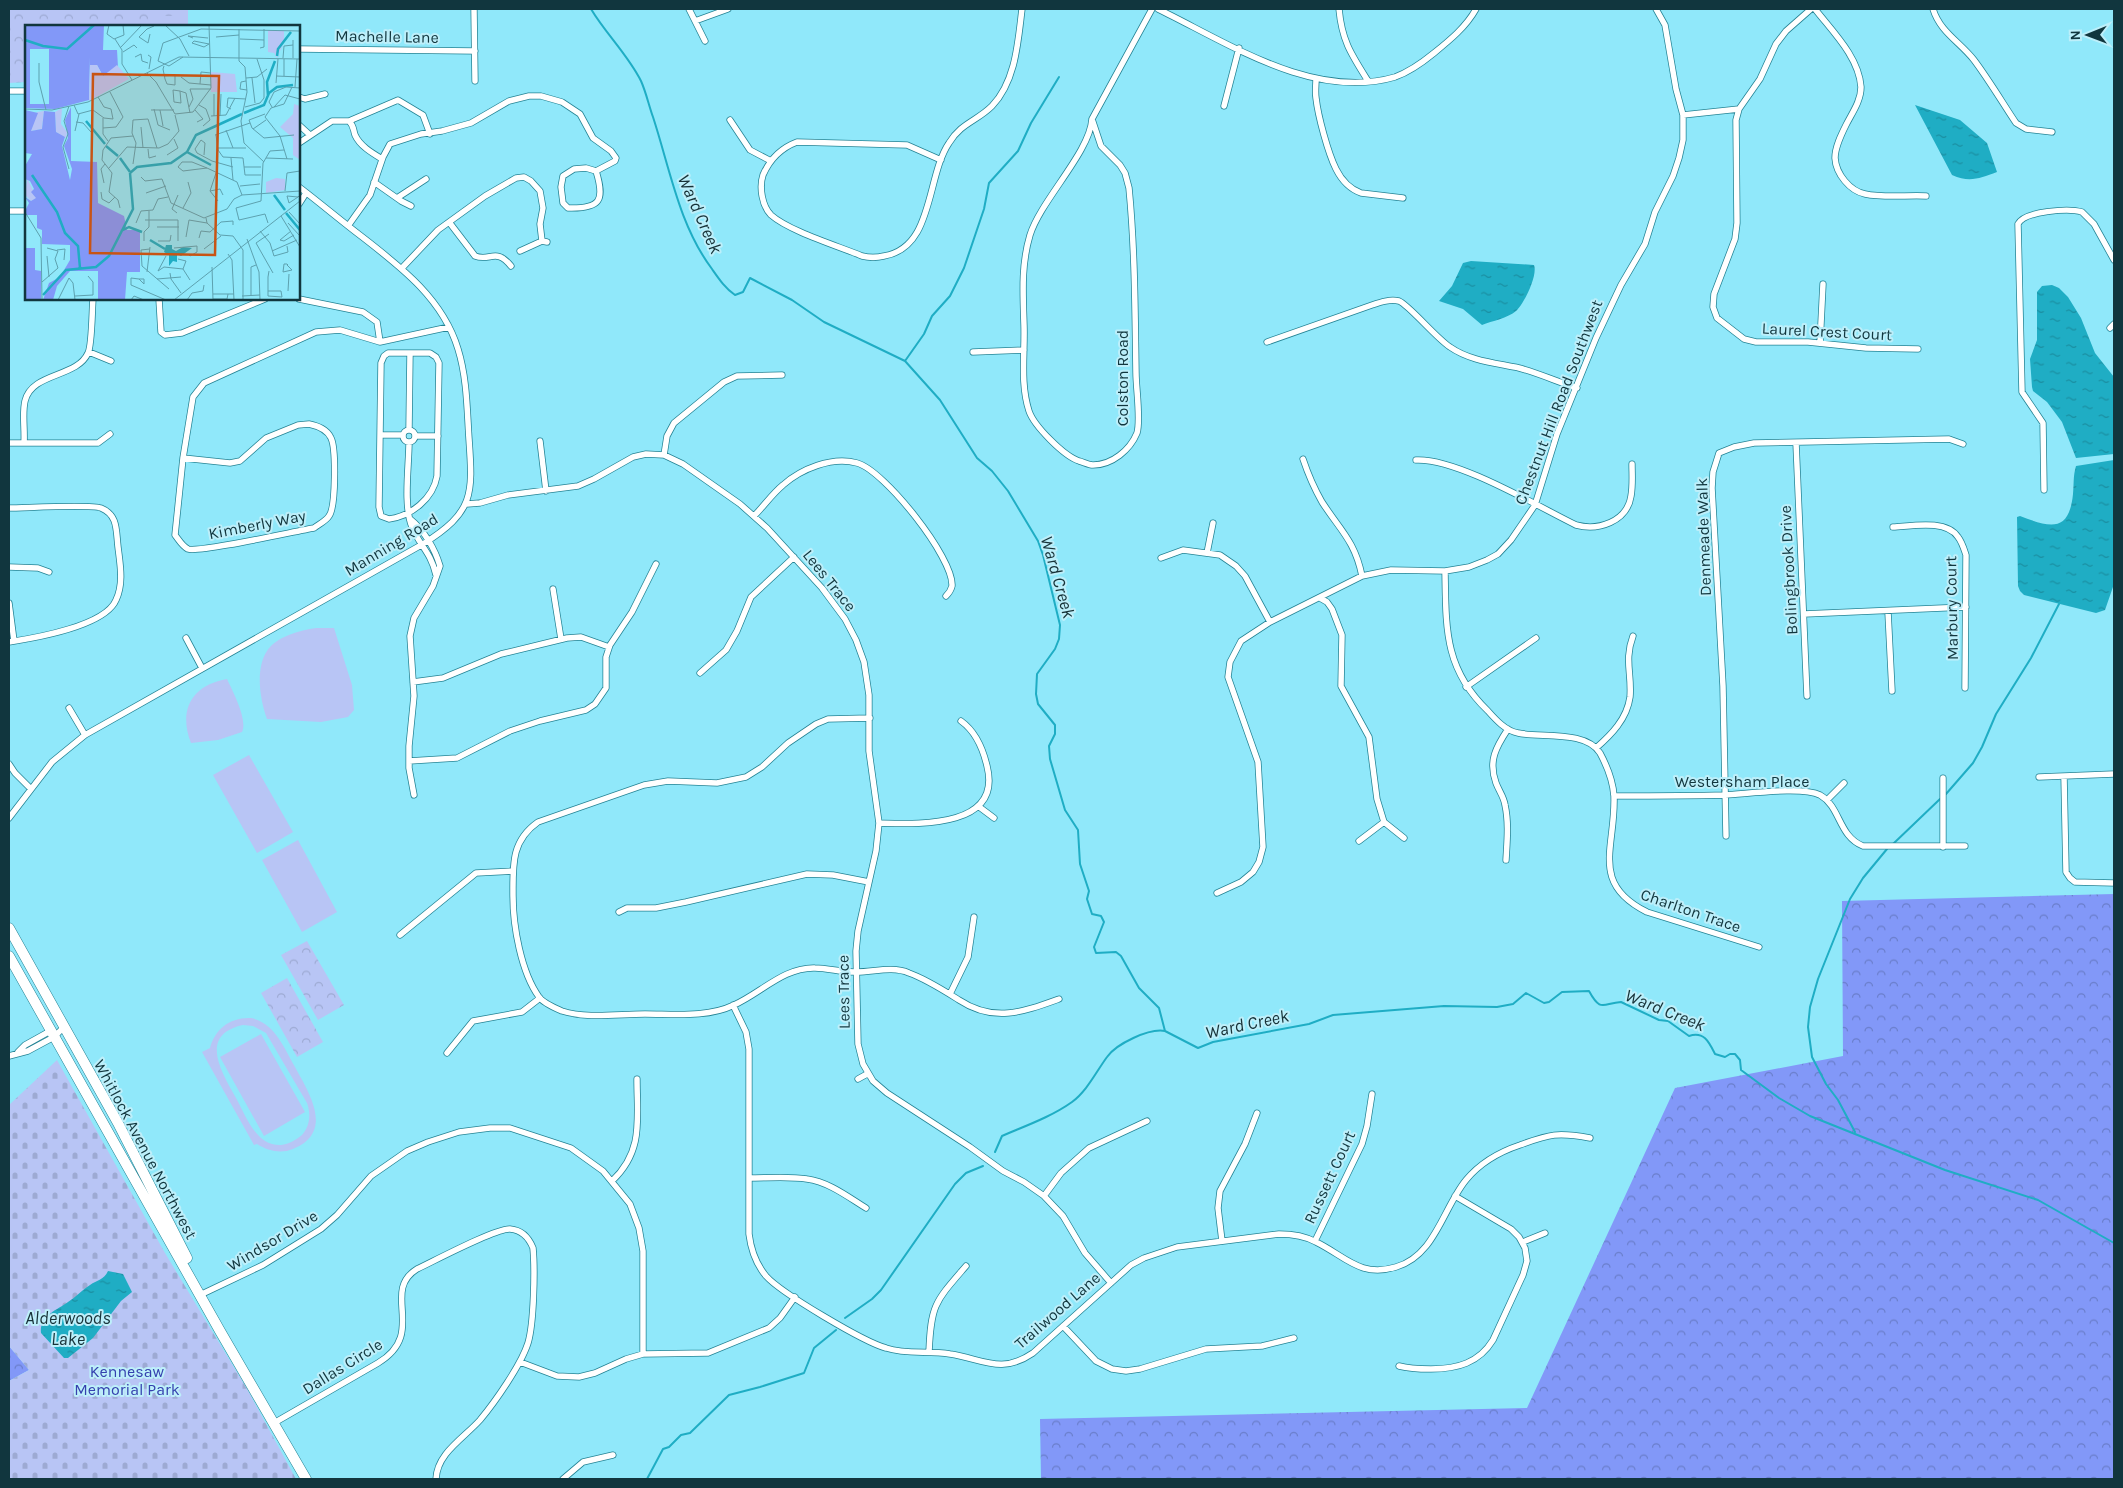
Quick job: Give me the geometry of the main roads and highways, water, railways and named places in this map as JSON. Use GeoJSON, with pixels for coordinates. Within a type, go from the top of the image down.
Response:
{"type":"FeatureCollection","features":[{"type":"Feature","properties":{"kind":"highway","name":"Whitlock Avenue Northwest"},"geometry":{"type":"LineString","coordinates":[[9,928],[118,1124],[203,1294]]}},
{"type":"Feature","properties":{"kind":"highway","name":"Whitlock Avenue Northwest"},"geometry":{"type":"LineString","coordinates":[[9,956],[203,1294],[306,1479]]}},
{"type":"Feature","properties":{"kind":"water"},"geometry":{"type":"Polygon","coordinates":[[[1915,105],[1960,120],[1987,143],[1997,172],[1980,178],[1970,179],[1952,175],[1915,105]]]}},
{"type":"Feature","properties":{"kind":"water"},"geometry":{"type":"Polygon","coordinates":[[[1471,261],[1534,265],[1535,270],[1530,289],[1516,311],[1482,325],[1463,309],[1439,301],[1452,286],[1463,263],[1471,261]]]}},
{"type":"Feature","properties":{"kind":"water"},"geometry":{"type":"Polygon","coordinates":[[[2052,285],[2059,288],[2068,297],[2081,318],[2095,353],[2114,377],[2114,454],[2076,458],[2062,422],[2047,402],[2033,391],[2030,359],[2037,340],[2037,292],[2042,286],[2052,285]]]}},
{"type":"Feature","properties":{"kind":"water"},"geometry":{"type":"Polygon","coordinates":[[[2114,460],[2114,584],[2105,610],[2096,613],[2024,595],[2018,586],[2017,517],[2020,516],[2048,524],[2056,524],[2062,521],[2067,516],[2071,507],[2076,466],[2114,460]]]}},
{"type":"Feature","properties":{"kind":"water","name":"Alderwoods Lake"},"geometry":{"type":"Polygon","coordinates":[[[108,1271],[123,1274],[132,1292],[121,1301],[93,1338],[68,1358],[64,1358],[41,1333],[43,1322],[50,1314],[102,1278],[108,1271]]]}},
{"type":"Feature","properties":{"kind":"waterway","name":"Ward Creek"},"geometry":{"type":"LineString","coordinates":[[591,9],[630,62],[641,81],[683,215],[701,252],[722,283],[735,295],[743,292],[750,278],[792,300],[824,322],[905,361],[940,400],[977,458],[992,471],[1008,491],[1038,541],[1060,625],[1059,639],[1055,649],[1037,674],[1036,694],[1038,704],[1055,725],[1055,734],[1049,746],[1050,759],[1065,810],[1078,830],[1080,864],[1089,891],[1087,899],[1092,914],[1101,916],[1104,922],[1094,947],[1096,953],[1116,952],[1121,956],[1139,988],[1159,1008],[1165,1031],[1198,1048],[1213,1042],[1309,1024],[1333,1015],[1444,1006],[1497,1007],[1513,1004],[1526,993],[1544,1003],[1549,1002],[1562,992],[1589,991],[1600,1004],[1606,1005],[1621,1002],[1659,1020],[1668,1021],[1689,1036],[1702,1036],[1715,1054],[1725,1057],[1735,1054],[1740,1060],[1741,1070],[1779,1098],[1810,1116],[1945,1170],[2038,1200],[2114,1243]]}},
{"type":"Feature","properties":{"kind":"waterway"},"geometry":{"type":"LineString","coordinates":[[905,361],[924,334],[932,316],[950,296],[964,268],[984,209],[989,183],[1018,151],[1031,123],[1059,77]]}},
{"type":"Feature","properties":{"kind":"waterway"},"geometry":{"type":"LineString","coordinates":[[1946,794],[1973,763],[1996,714],[2031,658],[2059,604]]}},
{"type":"Feature","properties":{"kind":"waterway"},"geometry":{"type":"LineString","coordinates":[[1893,844],[1940,799]]}},
{"type":"Feature","properties":{"kind":"waterway"},"geometry":{"type":"LineString","coordinates":[[1855,1132],[1812,1057],[1808,1027],[1810,1007],[1818,979],[1850,899],[1863,878],[1887,849]]}},
{"type":"Feature","properties":{"kind":"waterway"},"geometry":{"type":"LineString","coordinates":[[995,1152],[1002,1136],[1047,1117],[1077,1098],[1087,1087],[1111,1052],[1125,1042],[1142,1034],[1165,1031]]}},
{"type":"Feature","properties":{"kind":"waterway"},"geometry":{"type":"LineString","coordinates":[[845,1318],[872,1299],[881,1290],[955,1184],[966,1173],[983,1166]]}},
{"type":"Feature","properties":{"kind":"waterway"},"geometry":{"type":"LineString","coordinates":[[647,1479],[663,1449],[669,1447],[681,1435],[690,1433],[729,1395],[804,1373],[814,1348],[836,1330]]}},
{"type":"Feature","properties":{"kind":"park label","name":"Kennesaw Memorial Park"},"geometry":{"type":"Point","coordinates":[127,1380]}}]}
